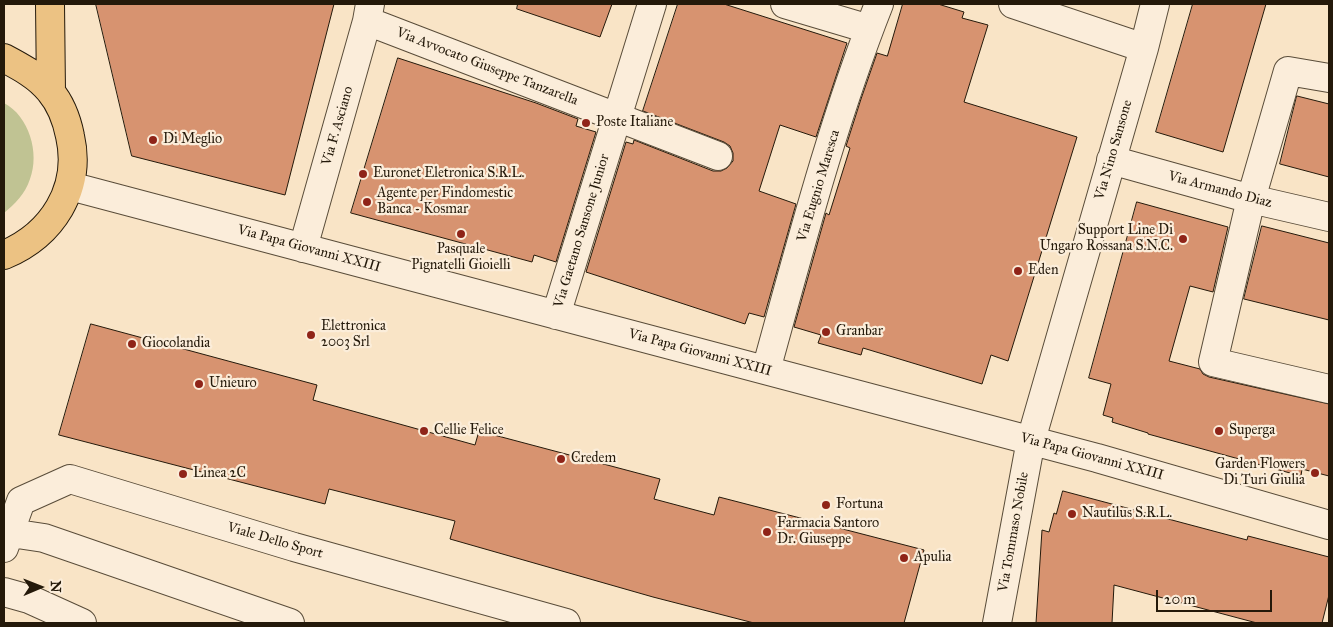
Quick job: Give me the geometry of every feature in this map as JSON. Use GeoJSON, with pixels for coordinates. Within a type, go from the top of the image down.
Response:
{"type":"FeatureCollection","features":[{"type":"Feature","properties":{"kind":"main road"},"geometry":{"type":"LineString","coordinates":[[50,4],[51,92]]}},
{"type":"Feature","properties":{"kind":"main road"},"geometry":{"type":"LineString","coordinates":[[4,58],[29,71],[51,92],[67,120],[74,153],[70,186],[59,211],[42,232],[9,256]]}},
{"type":"Feature","properties":{"kind":"street","name":"Via Gaetano Sansone Junior"},"geometry":{"type":"LineString","coordinates":[[556,315],[652,4]]}},
{"type":"Feature","properties":{"kind":"street"},"geometry":{"type":"LineString","coordinates":[[785,4],[869,29]]}},
{"type":"Feature","properties":{"kind":"street","name":"Via Eugnio Maresca"},"geometry":{"type":"LineString","coordinates":[[766,370],[810,212],[855,65],[879,4]]}},
{"type":"Feature","properties":{"kind":"street"},"geometry":{"type":"LineString","coordinates":[[1013,4],[1144,48]]}},
{"type":"Feature","properties":{"kind":"street","name":"Via Nino Sansone"},"geometry":{"type":"LineString","coordinates":[[1031,440],[1155,4]]}},
{"type":"Feature","properties":{"kind":"street","name":"Via Avvocato Giuseppe Tanzarella"},"geometry":{"type":"LineString","coordinates":[[368,12],[616,117],[718,156]]}},
{"type":"Feature","properties":{"kind":"street","name":"Via F. Asciano"},"geometry":{"type":"LineString","coordinates":[[303,248],[368,12]]}},
{"type":"Feature","properties":{"kind":"street"},"geometry":{"type":"LineString","coordinates":[[1329,78],[1288,71],[1252,199],[1212,362],[1329,389]]}},
{"type":"Feature","properties":{"kind":"street","name":"Via Armando Diaz"},"geometry":{"type":"LineString","coordinates":[[1111,160],[1252,199],[1329,217]]}},
{"type":"Feature","properties":{"kind":"street","name":"Via Papa Giovanni XXIII"},"geometry":{"type":"LineString","coordinates":[[70,186],[1031,440],[1329,525]]}},
{"type":"Feature","properties":{"kind":"street","name":"Via Tommaso Nobile"},"geometry":{"type":"LineString","coordinates":[[997,623],[1031,440]]}},
{"type":"Feature","properties":{"kind":"street","name":"Viale Dello Sport"},"geometry":{"type":"LineString","coordinates":[[290,623],[44,538],[6,538],[21,501],[70,479],[294,547],[566,623]]}},
{"type":"Feature","properties":{"kind":"street"},"geometry":{"type":"LineString","coordinates":[[4,592],[30,599],[82,623]]}},
{"type":"Feature","properties":{"kind":"green space"},"geometry":{"type":"Polygon","coordinates":[[[4,103],[13,109],[26,126],[33,147],[34,158],[33,169],[25,189],[16,202],[4,213],[4,103]]]}},
{"type":"Feature","properties":{"kind":"building"},"geometry":{"type":"Polygon","coordinates":[[[96,4],[334,4],[285,195],[132,156],[96,4]]]}},
{"type":"Feature","properties":{"kind":"building"},"geometry":{"type":"Polygon","coordinates":[[[518,4],[612,4],[600,37],[517,9],[518,4]]]}},
{"type":"Feature","properties":{"kind":"building"},"geometry":{"type":"Polygon","coordinates":[[[678,4],[724,4],[847,43],[816,137],[780,125],[759,191],[796,204],[764,317],[749,313],[745,324],[586,272],[626,142],[633,144],[634,140],[713,171],[721,171],[727,168],[733,161],[733,153],[730,146],[724,142],[643,111],[678,4]]]}},
{"type":"Feature","properties":{"kind":"building"},"geometry":{"type":"Polygon","coordinates":[[[903,4],[938,4],[964,12],[962,18],[988,25],[964,102],[1077,137],[1008,361],[991,355],[982,384],[863,348],[861,355],[818,343],[821,335],[794,327],[826,213],[829,215],[850,148],[846,146],[861,99],[877,53],[887,56],[903,4]]]}},
{"type":"Feature","properties":{"kind":"building"},"geometry":{"type":"Polygon","coordinates":[[[1193,4],[1266,4],[1223,152],[1156,132],[1193,4]]]}},
{"type":"Feature","properties":{"kind":"building"},"geometry":{"type":"Polygon","coordinates":[[[398,58],[536,103],[578,119],[576,126],[596,132],[556,262],[534,255],[532,262],[351,213],[398,58]]]}},
{"type":"Feature","properties":{"kind":"building"},"geometry":{"type":"Polygon","coordinates":[[[1297,96],[1329,104],[1329,177],[1280,164],[1297,96]]]}},
{"type":"Feature","properties":{"kind":"building"},"geometry":{"type":"Polygon","coordinates":[[[1137,202],[1228,227],[1213,292],[1190,286],[1169,361],[1200,369],[1203,374],[1209,377],[1329,404],[1329,476],[1302,469],[1301,476],[1148,434],[1112,422],[1113,418],[1103,415],[1111,384],[1089,378],[1137,202]]]}},
{"type":"Feature","properties":{"kind":"building"},"geometry":{"type":"Polygon","coordinates":[[[1262,226],[1329,243],[1329,320],[1244,299],[1262,226]]]}},
{"type":"Feature","properties":{"kind":"building"},"geometry":{"type":"Polygon","coordinates":[[[91,324],[317,385],[313,400],[475,445],[479,431],[660,479],[654,499],[714,515],[719,497],[924,550],[904,623],[754,623],[653,597],[450,539],[455,521],[329,489],[325,504],[59,435],[91,324]]]}},
{"type":"Feature","properties":{"kind":"building"},"geometry":{"type":"Polygon","coordinates":[[[1063,491],[1247,540],[1248,536],[1329,557],[1329,595],[1322,623],[1257,623],[1114,585],[1112,623],[1036,623],[1042,530],[1049,532],[1063,491]]]}},
{"type":"Feature","properties":{"kind":"place","name":"Poste Italiane"},"geometry":{"type":"Point","coordinates":[586,123]}},
{"type":"Feature","properties":{"kind":"place","name":"Di Meglio"},"geometry":{"type":"Point","coordinates":[153,140]}},
{"type":"Feature","properties":{"kind":"place","name":"Euronet Eletronica S.R.L."},"geometry":{"type":"Point","coordinates":[363,174]}},
{"type":"Feature","properties":{"kind":"place","name":"Agente per Findomestic Banca - Kosmar"},"geometry":{"type":"Point","coordinates":[367,202]}},
{"type":"Feature","properties":{"kind":"place","name":"Pasquale Pignatelli Gioielli"},"geometry":{"type":"Point","coordinates":[461,234]}},
{"type":"Feature","properties":{"kind":"place","name":"Support Line Di Ungaro Rossana S.N.C."},"geometry":{"type":"Point","coordinates":[1183,239]}},
{"type":"Feature","properties":{"kind":"place","name":"Eden"},"geometry":{"type":"Point","coordinates":[1018,271]}},
{"type":"Feature","properties":{"kind":"place","name":"Granbar"},"geometry":{"type":"Point","coordinates":[826,332]}},
{"type":"Feature","properties":{"kind":"place","name":"Elettronica 2003 Srl"},"geometry":{"type":"Point","coordinates":[311,335]}},
{"type":"Feature","properties":{"kind":"place","name":"Giocolandia"},"geometry":{"type":"Point","coordinates":[132,344]}},
{"type":"Feature","properties":{"kind":"place","name":"Unieuro"},"geometry":{"type":"Point","coordinates":[199,384]}},
{"type":"Feature","properties":{"kind":"place","name":"Cellie Felice"},"geometry":{"type":"Point","coordinates":[424,431]}},
{"type":"Feature","properties":{"kind":"place","name":"Superga"},"geometry":{"type":"Point","coordinates":[1219,431]}},
{"type":"Feature","properties":{"kind":"place","name":"Credem"},"geometry":{"type":"Point","coordinates":[561,459]}},
{"type":"Feature","properties":{"kind":"place","name":"Garden Flowers Di Turi Giulia"},"geometry":{"type":"Point","coordinates":[1315,473]}},
{"type":"Feature","properties":{"kind":"place","name":"Linea 2C"},"geometry":{"type":"Point","coordinates":[183,474]}},
{"type":"Feature","properties":{"kind":"place","name":"Fortuna"},"geometry":{"type":"Point","coordinates":[826,505]}},
{"type":"Feature","properties":{"kind":"place","name":"Nautilus S.R.L."},"geometry":{"type":"Point","coordinates":[1072,514]}},
{"type":"Feature","properties":{"kind":"place","name":"Farmacia Santoro Dr. Giuseppe"},"geometry":{"type":"Point","coordinates":[767,532]}},
{"type":"Feature","properties":{"kind":"place","name":"Apulia"},"geometry":{"type":"Point","coordinates":[904,558]}}]}
